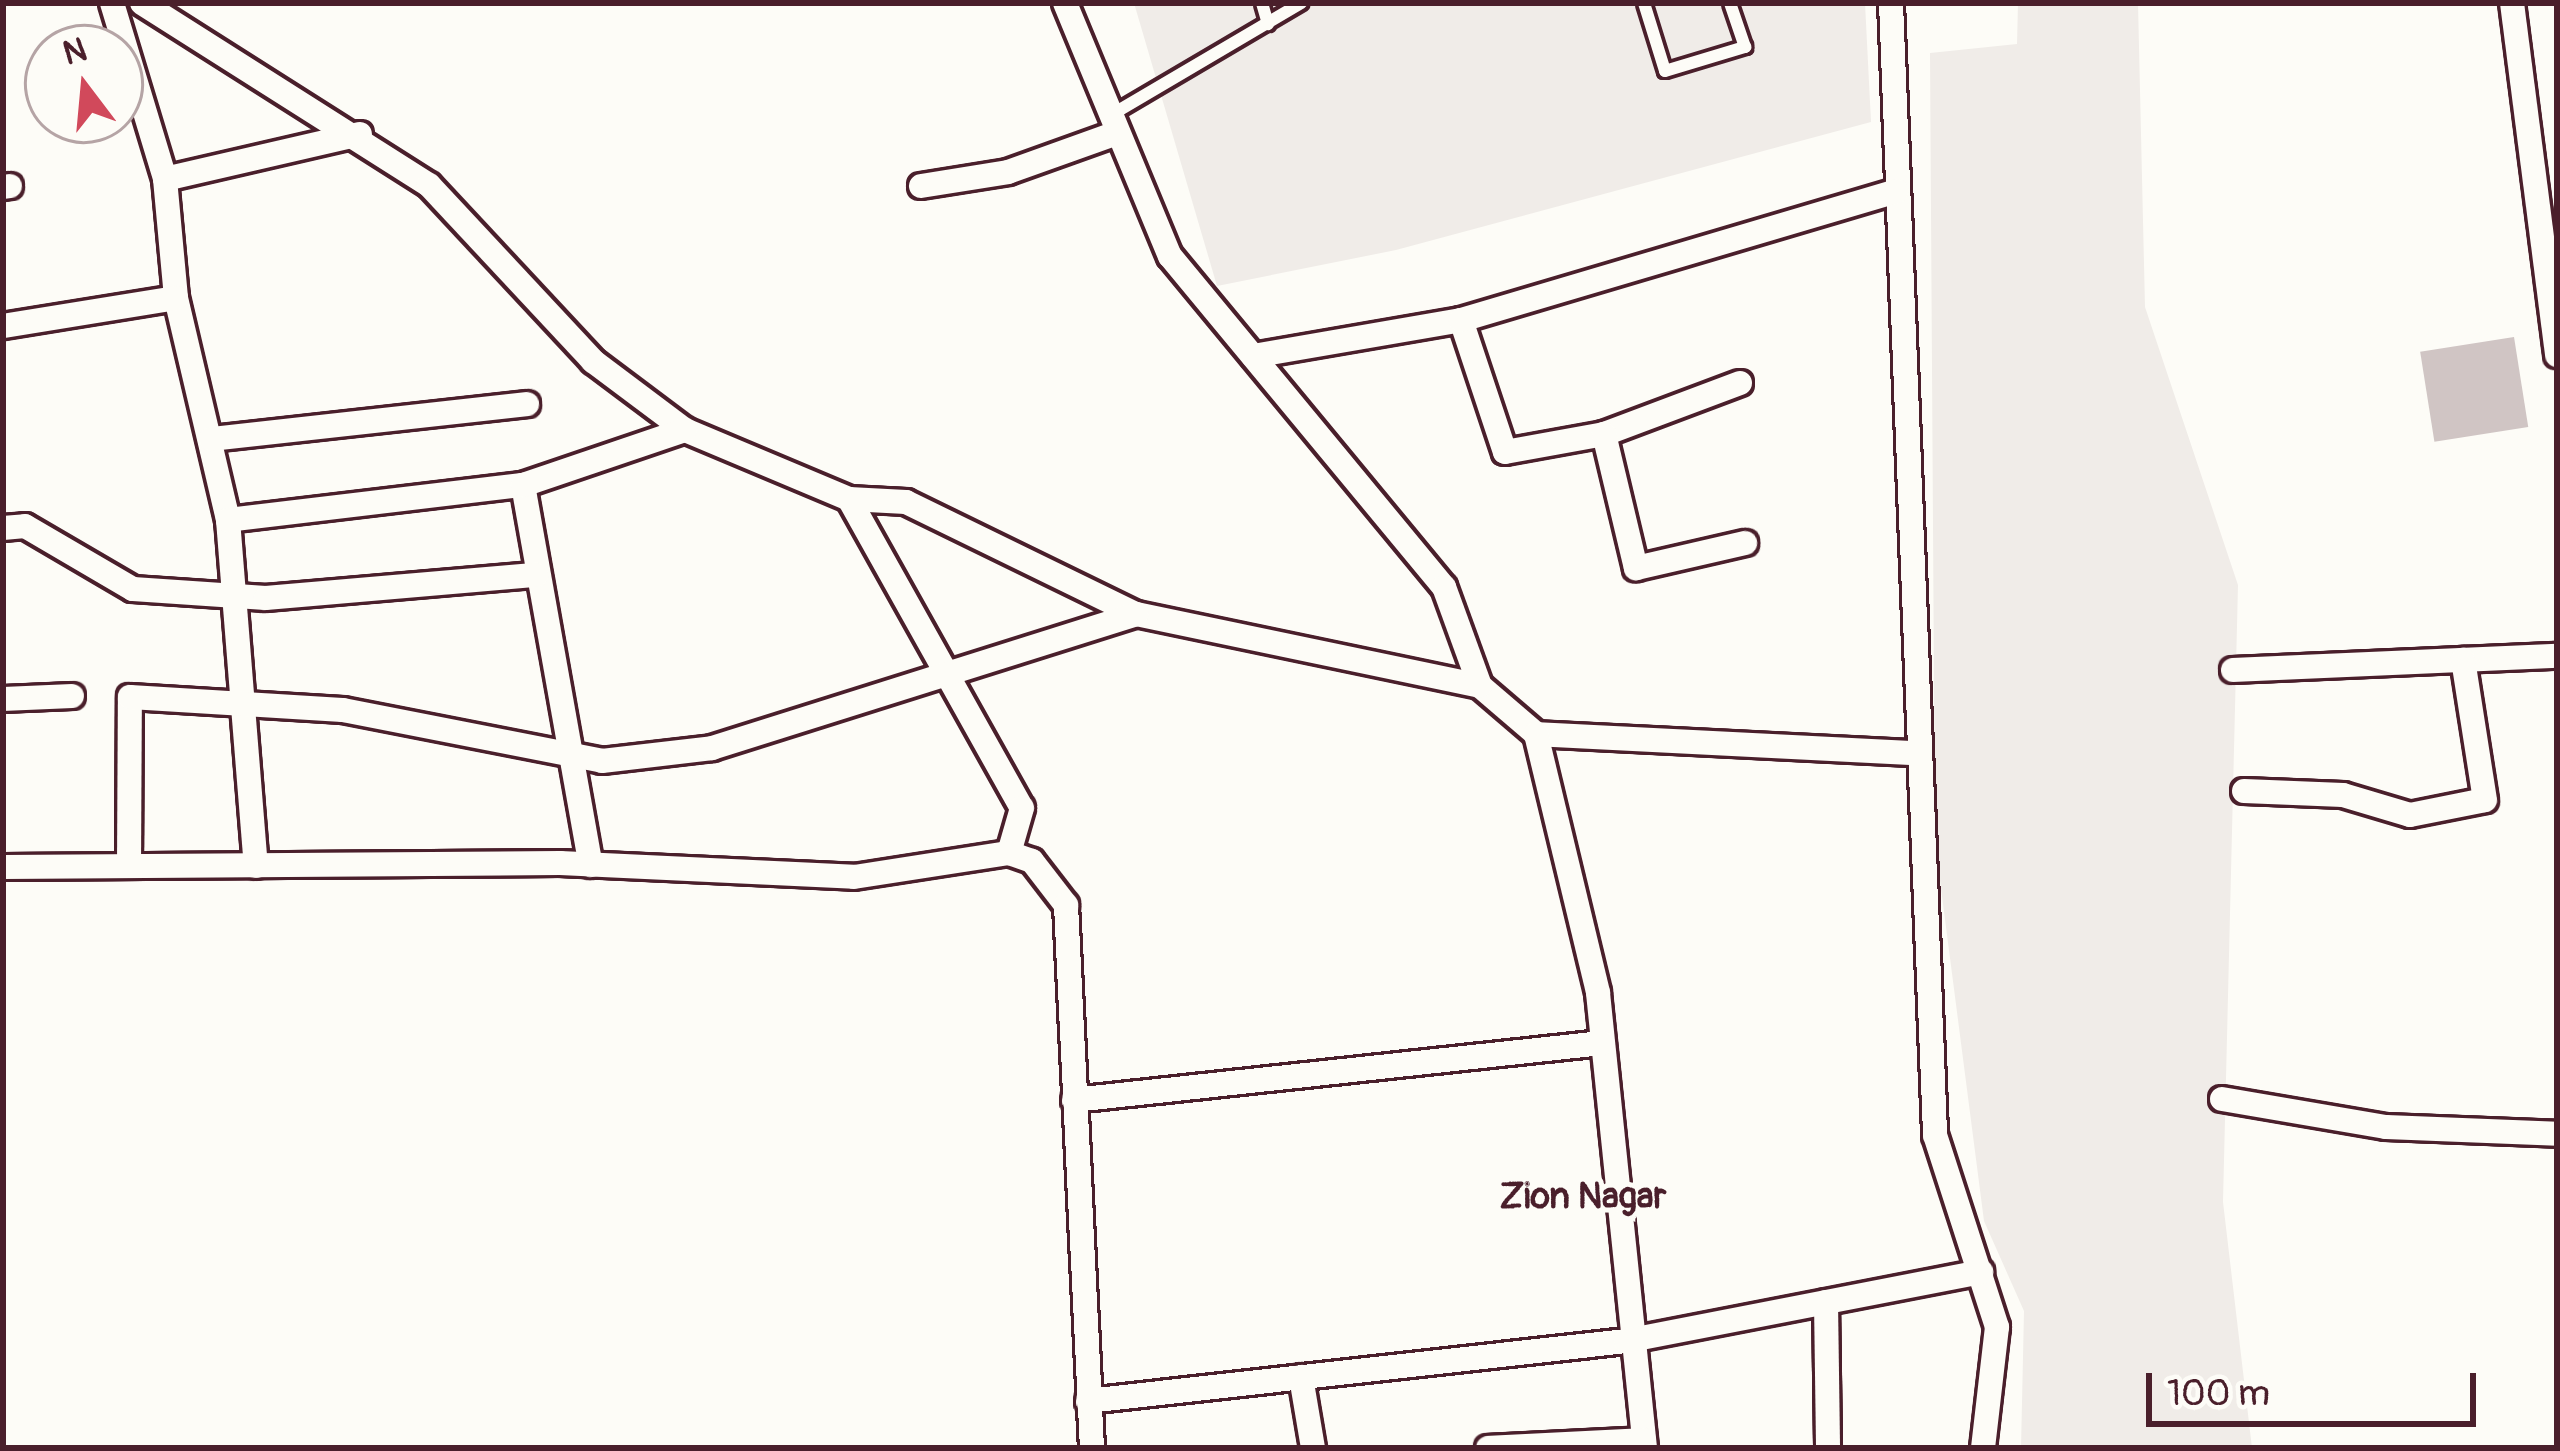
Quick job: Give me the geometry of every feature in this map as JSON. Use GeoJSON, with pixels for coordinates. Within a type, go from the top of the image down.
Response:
{"type":"FeatureCollection","features":[{"type":"Feature","properties":{"kind":"street"},"geometry":{"type":"LineString","coordinates":[[112,3],[165,179],[176,298],[228,520],[240,596],[256,866]]}},
{"type":"Feature","properties":{"kind":"street"},"geometry":{"type":"LineString","coordinates":[[142,3],[359,134],[428,185],[593,361],[685,430],[849,499],[906,502],[1136,614],[1480,686],[1536,734],[1602,1043],[1627,1341],[1644,1444],[1488,1448]]}},
{"type":"Feature","properties":{"kind":"street"},"geometry":{"type":"LineString","coordinates":[[1065,3],[1170,256],[1444,587],[1480,686]]}},
{"type":"Feature","properties":{"kind":"street"},"geometry":{"type":"LineString","coordinates":[[1891,3],[1914,753],[1935,1135],[1997,1327],[1983,1448]]}},
{"type":"Feature","properties":{"kind":"street"},"geometry":{"type":"LineString","coordinates":[[2512,3],[2557,355]]}},
{"type":"Feature","properties":{"kind":"street"},"geometry":{"type":"LineString","coordinates":[[921,186],[1008,172],[1113,125]]}},
{"type":"Feature","properties":{"kind":"street"},"geometry":{"type":"LineString","coordinates":[[165,179],[359,134]]}},
{"type":"Feature","properties":{"kind":"street"},"geometry":{"type":"LineString","coordinates":[[1253,356],[1461,320],[1896,191]]}},
{"type":"Feature","properties":{"kind":"street"},"geometry":{"type":"LineString","coordinates":[[3,326],[176,298]]}},
{"type":"Feature","properties":{"kind":"street"},"geometry":{"type":"LineString","coordinates":[[1461,320],[1505,452],[1604,434],[1740,383]]}},
{"type":"Feature","properties":{"kind":"street"},"geometry":{"type":"LineString","coordinates":[[211,439],[527,404]]}},
{"type":"Feature","properties":{"kind":"street"},"geometry":{"type":"LineString","coordinates":[[228,520],[523,485],[685,430]]}},
{"type":"Feature","properties":{"kind":"street"},"geometry":{"type":"LineString","coordinates":[[1604,434],[1636,568],[1745,543]]}},
{"type":"Feature","properties":{"kind":"street"},"geometry":{"type":"LineString","coordinates":[[523,485],[536,575],[578,756],[591,865]]}},
{"type":"Feature","properties":{"kind":"street"},"geometry":{"type":"LineString","coordinates":[[849,499],[951,665],[1022,808],[1009,853]]}},
{"type":"Feature","properties":{"kind":"street"},"geometry":{"type":"LineString","coordinates":[[3,528],[26,526],[133,589],[240,596],[536,575]]}},
{"type":"Feature","properties":{"kind":"street"},"geometry":{"type":"LineString","coordinates":[[129,866],[130,697],[247,698],[578,756],[712,748],[951,665],[1136,614]]}},
{"type":"Feature","properties":{"kind":"street"},"geometry":{"type":"LineString","coordinates":[[2233,670],[2557,656]]}},
{"type":"Feature","properties":{"kind":"street"},"geometry":{"type":"LineString","coordinates":[[2244,791],[2343,795],[2410,815],[2485,800],[2463,660]]}},
{"type":"Feature","properties":{"kind":"street"},"geometry":{"type":"LineString","coordinates":[[3,699],[72,696]]}},
{"type":"Feature","properties":{"kind":"street"},"geometry":{"type":"LineString","coordinates":[[1536,734],[1914,753]]}},
{"type":"Feature","properties":{"kind":"street"},"geometry":{"type":"LineString","coordinates":[[3,867],[591,865],[854,877],[1009,853],[1032,861],[1066,905],[1092,1448]]}},
{"type":"Feature","properties":{"kind":"street"},"geometry":{"type":"LineString","coordinates":[[1075,1100],[1602,1043]]}},
{"type":"Feature","properties":{"kind":"street"},"geometry":{"type":"LineString","coordinates":[[2222,1099],[2386,1127],[2557,1134]]}},
{"type":"Feature","properties":{"kind":"street"},"geometry":{"type":"LineString","coordinates":[[1088,1401],[1627,1341],[1982,1272]]}},
{"type":"Feature","properties":{"kind":"street"},"geometry":{"type":"LineString","coordinates":[[1826,1302],[1828,1448]]}},
{"type":"Feature","properties":{"kind":"street"},"geometry":{"type":"LineString","coordinates":[[1301,1377],[1313,1448]]}},
{"type":"Feature","properties":{"kind":"lane"},"geometry":{"type":"LineString","coordinates":[[1262,3],[1268,24]]}},
{"type":"Feature","properties":{"kind":"lane"},"geometry":{"type":"LineString","coordinates":[[1113,125],[1301,3]]}},
{"type":"Feature","properties":{"kind":"lane"},"geometry":{"type":"LineString","coordinates":[[1644,3],[1665,70],[1745,47],[1730,3]]}},
{"type":"Feature","properties":{"kind":"shaded area"},"geometry":{"type":"Polygon","coordinates":[[[1134,3],[1865,3],[1871,122],[1396,250],[1217,286],[1134,3]]]}},
{"type":"Feature","properties":{"kind":"shaded area"},"geometry":{"type":"Polygon","coordinates":[[[2018,3],[2138,3],[2145,307],[2238,585],[2223,1202],[2252,1448],[2021,1448],[2024,1311],[1984,1221],[1935,842],[1930,53],[2017,44],[2018,3]]]}},
{"type":"Feature","properties":{"kind":"building"},"geometry":{"type":"Polygon","coordinates":[[[2514,337],[2528,427],[2434,442],[2420,352],[2514,337]]]}},
{"type":"Feature","properties":{"kind":"district","name":"Zion Nagar"},"geometry":{"type":"Point","coordinates":[1583,1197]}}]}
